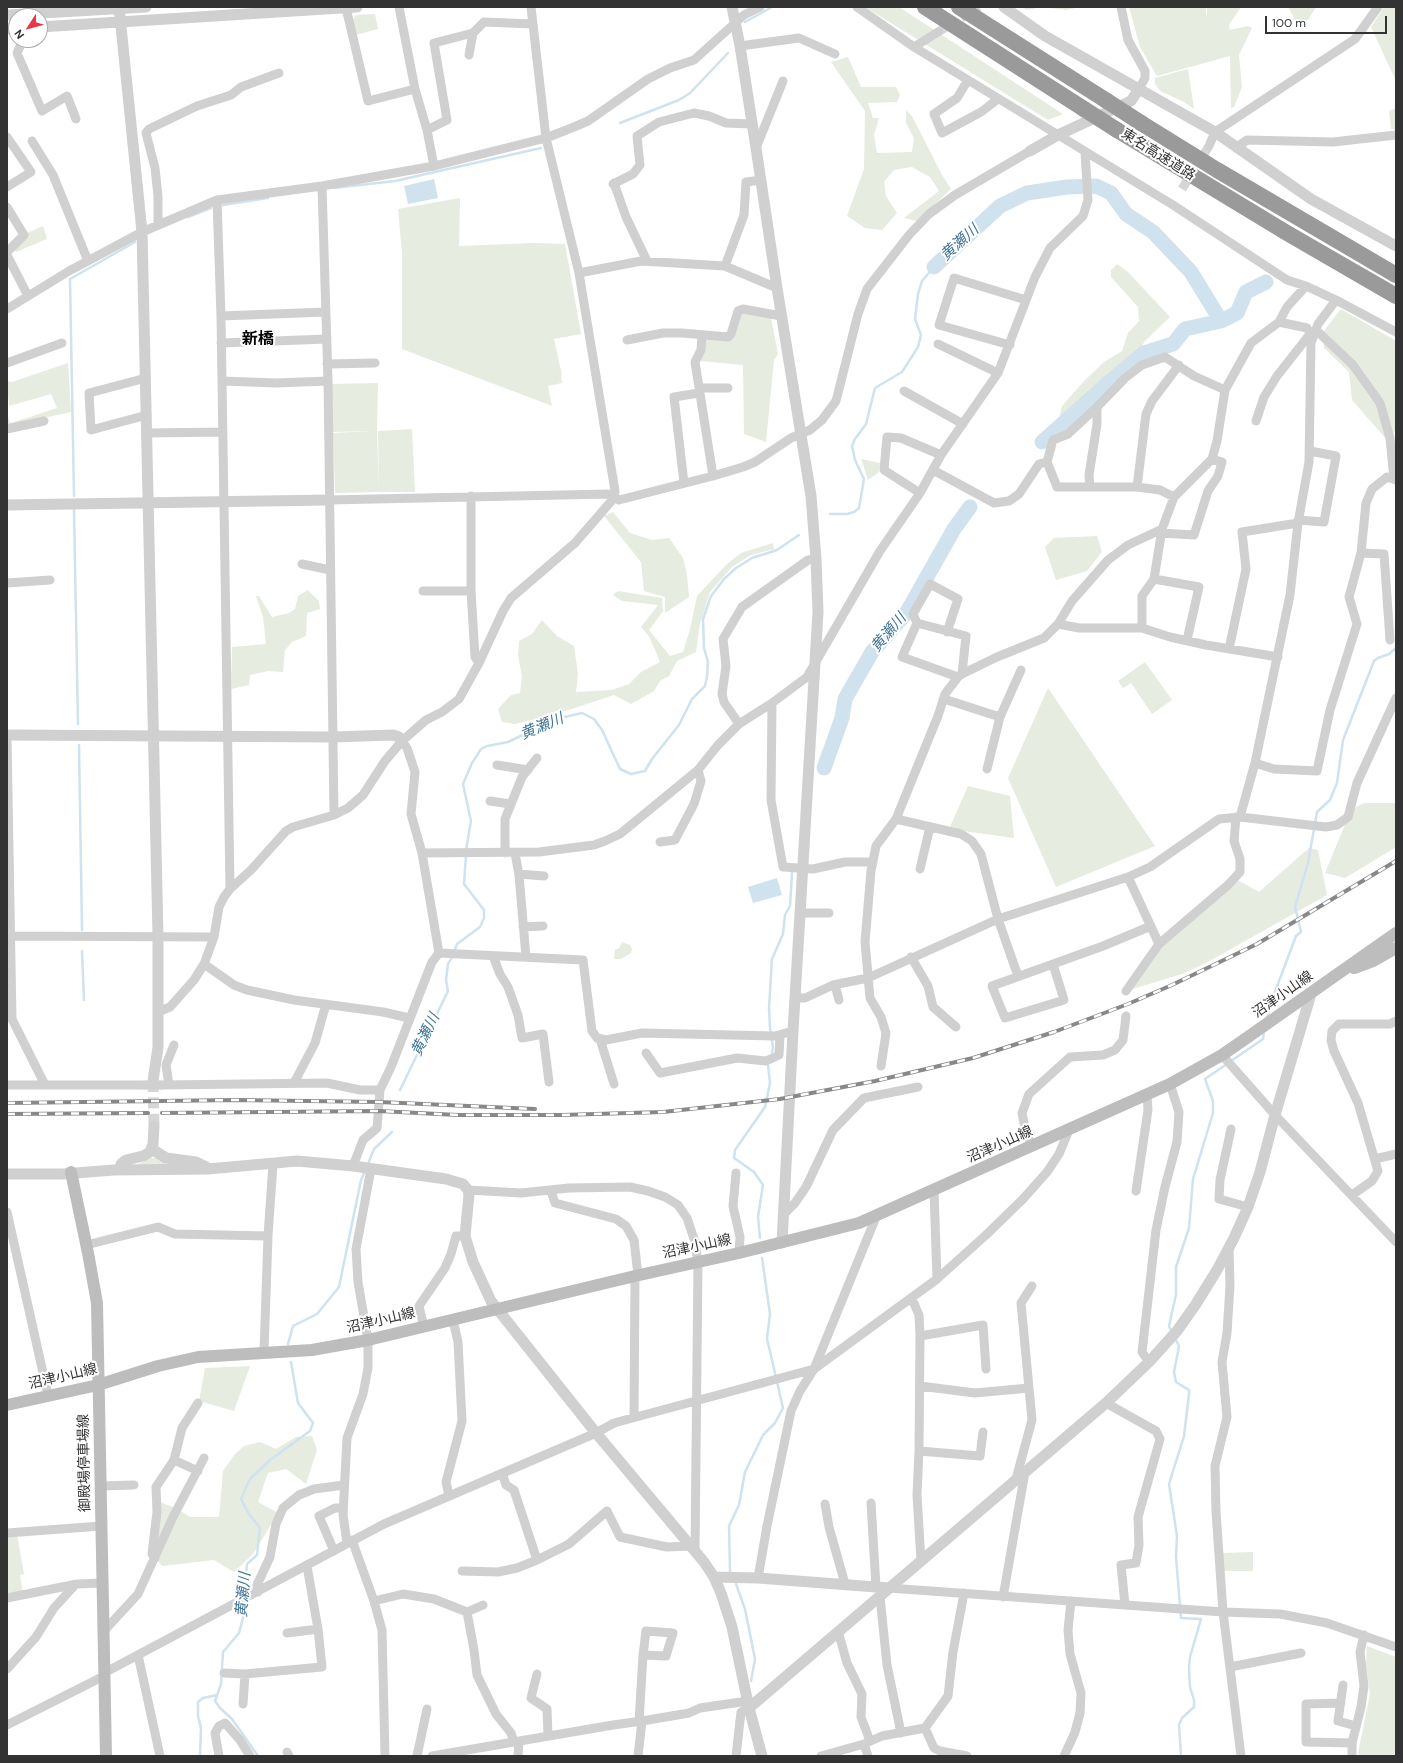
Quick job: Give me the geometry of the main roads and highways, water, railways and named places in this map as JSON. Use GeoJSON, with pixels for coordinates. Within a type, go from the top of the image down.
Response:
{"type":"FeatureCollection","features":[{"type":"Feature","properties":{"kind":"highway","name":"東名高速道路"},"geometry":{"type":"LineString","coordinates":[[925,7],[1116,130],[1287,233],[1396,296]]}},
{"type":"Feature","properties":{"kind":"highway","name":"東名高速道路"},"geometry":{"type":"LineString","coordinates":[[959,7],[1217,170],[1396,275]]}},
{"type":"Feature","properties":{"kind":"main road","name":"沼津小山線"},"geometry":{"type":"LineString","coordinates":[[7,1405],[98,1385],[158,1366],[198,1357],[312,1350],[368,1340],[739,1253],[859,1223],[876,1217],[1170,1084],[1222,1055],[1341,973],[1396,932]]}},
{"type":"Feature","properties":{"kind":"main road","name":"沼津小山線"},"geometry":{"type":"LineString","coordinates":[[1341,973],[1373,961],[1396,948]]}},
{"type":"Feature","properties":{"kind":"main road","name":"御殿場停車場線"},"geometry":{"type":"LineString","coordinates":[[71,1172],[97,1303],[106,1756]]}},
{"type":"Feature","properties":{"kind":"water"},"geometry":{"type":"Polygon","coordinates":[[[434,179],[438,198],[408,204],[404,186],[434,179]]]}},
{"type":"Feature","properties":{"kind":"water"},"geometry":{"type":"Polygon","coordinates":[[[777,878],[782,895],[753,903],[748,887],[777,878]]]}},
{"type":"Feature","properties":{"kind":"waterway"},"geometry":{"type":"LineString","coordinates":[[745,22],[772,7]]}},
{"type":"Feature","properties":{"kind":"waterway"},"geometry":{"type":"LineString","coordinates":[[620,123],[679,100],[690,93],[728,53]]}},
{"type":"Feature","properties":{"kind":"waterway"},"geometry":{"type":"LineString","coordinates":[[334,188],[395,181],[541,148]]}},
{"type":"Feature","properties":{"kind":"waterway","name":"黄瀬川"},"geometry":{"type":"LineString","coordinates":[[934,267],[1000,206],[1027,193],[1067,187],[1096,186],[1111,193],[1126,214],[1153,232],[1191,272],[1221,321]]}},
{"type":"Feature","properties":{"kind":"waterway"},"geometry":{"type":"LineString","coordinates":[[223,205],[268,198]]}},
{"type":"Feature","properties":{"kind":"waterway"},"geometry":{"type":"LineString","coordinates":[[188,217],[211,208]]}},
{"type":"Feature","properties":{"kind":"waterway"},"geometry":{"type":"LineString","coordinates":[[74,496],[70,279],[135,242]]}},
{"type":"Feature","properties":{"kind":"waterway","name":"黄瀬川"},"geometry":{"type":"LineString","coordinates":[[830,514],[847,514],[854,512],[859,508],[864,479],[855,460],[852,446],[855,439],[866,424],[875,388],[902,372],[918,347],[921,335],[915,319],[918,294],[922,281],[934,267]]}},
{"type":"Feature","properties":{"kind":"waterway","name":"黄瀬川"},"geometry":{"type":"LineString","coordinates":[[1042,442],[1144,353],[1173,344],[1185,329],[1221,321],[1237,313],[1246,292],[1266,282]]}},
{"type":"Feature","properties":{"kind":"waterway","name":"黄瀬川"},"geometry":{"type":"LineString","coordinates":[[824,768],[842,718],[845,699],[872,652],[907,612],[954,529],[970,507]]}},
{"type":"Feature","properties":{"kind":"waterway"},"geometry":{"type":"LineString","coordinates":[[74,510],[78,724]]}},
{"type":"Feature","properties":{"kind":"waterway","name":"黄瀬川"},"geometry":{"type":"LineString","coordinates":[[466,850],[471,821],[463,784],[472,763],[481,749],[487,746],[508,742],[556,719],[582,713],[594,719],[602,730],[620,769],[631,774],[645,771],[652,759],[679,725],[692,699],[705,686],[708,662],[704,648],[703,619],[711,596],[724,579],[736,568],[752,558],[777,550],[799,535]]}},
{"type":"Feature","properties":{"kind":"waterway"},"geometry":{"type":"LineString","coordinates":[[1267,1019],[1270,1005],[1296,936],[1301,932],[1295,907],[1308,863],[1317,812],[1330,800],[1337,783],[1343,740],[1374,661],[1389,654],[1396,648]]}},
{"type":"Feature","properties":{"kind":"waterway"},"geometry":{"type":"LineString","coordinates":[[79,745],[82,930]]}},
{"type":"Feature","properties":{"kind":"waterway","name":"黄瀬川"},"geometry":{"type":"LineString","coordinates":[[454,952],[457,944],[480,927],[484,918],[484,910],[464,884],[466,855]]}},
{"type":"Feature","properties":{"kind":"waterway"},"geometry":{"type":"LineString","coordinates":[[772,1052],[773,1048],[769,1008],[772,959],[783,934],[785,915],[790,906],[792,873]]}},
{"type":"Feature","properties":{"kind":"waterway"},"geometry":{"type":"LineString","coordinates":[[82,951],[84,1000]]}},
{"type":"Feature","properties":{"kind":"waterway","name":"黄瀬川"},"geometry":{"type":"LineString","coordinates":[[400,1090],[448,991],[446,980],[448,964],[452,957]]}},
{"type":"Feature","properties":{"kind":"waterway"},"geometry":{"type":"LineString","coordinates":[[1172,1332],[1169,1326],[1176,1295],[1176,1267],[1189,1228],[1193,1179],[1213,1113],[1213,1101],[1205,1079],[1263,1039],[1264,1030]]}},
{"type":"Feature","properties":{"kind":"waterway"},"geometry":{"type":"LineString","coordinates":[[760,1238],[758,1217],[763,1185],[754,1172],[734,1158],[735,1150],[765,1107],[770,1083],[768,1065]]}},
{"type":"Feature","properties":{"kind":"waterway","name":"黄瀬川"},"geometry":{"type":"LineString","coordinates":[[368,1164],[374,1149],[392,1132]]}},
{"type":"Feature","properties":{"kind":"waterway","name":"黄瀬川"},"geometry":{"type":"LineString","coordinates":[[288,1344],[293,1326],[317,1314],[339,1287],[361,1180],[365,1171]]}},
{"type":"Feature","properties":{"kind":"waterway"},"geometry":{"type":"LineString","coordinates":[[762,1258],[770,1314],[767,1339],[776,1377]]}},
{"type":"Feature","properties":{"kind":"waterway"},"geometry":{"type":"LineString","coordinates":[[1175,1338],[1179,1346],[1174,1372],[1176,1382],[1189,1390],[1184,1436],[1169,1484],[1177,1536],[1176,1557],[1181,1618],[1201,1619],[1190,1657],[1189,1668],[1190,1687],[1194,1700],[1194,1707],[1182,1718],[1179,1725],[1181,1756]]}},
{"type":"Feature","properties":{"kind":"waterway","name":"黄瀬川"},"geometry":{"type":"LineString","coordinates":[[244,1596],[247,1564],[257,1555],[260,1528],[249,1514],[241,1499],[250,1479],[270,1460],[310,1431],[313,1423],[298,1403],[291,1362]]}},
{"type":"Feature","properties":{"kind":"waterway"},"geometry":{"type":"LineString","coordinates":[[730,1572],[729,1526],[739,1505],[745,1472],[763,1435],[775,1423],[783,1408],[777,1382]]}},
{"type":"Feature","properties":{"kind":"waterway"},"geometry":{"type":"LineString","coordinates":[[736,1584],[745,1609],[755,1659],[751,1681]]}},
{"type":"Feature","properties":{"kind":"waterway","name":"黄瀬川"},"geometry":{"type":"LineString","coordinates":[[244,1601],[243,1618],[239,1633],[223,1652],[221,1684],[215,1701],[232,1719],[258,1756]]}},
{"type":"Feature","properties":{"kind":"waterway"},"geometry":{"type":"LineString","coordinates":[[200,1756],[201,1728],[198,1716],[198,1702],[203,1698],[217,1695]]}},
{"type":"Feature","properties":{"kind":"tunnel"},"geometry":{"type":"LineString","coordinates":[[938,32],[979,7]]}},
{"type":"Feature","properties":{"kind":"tunnel"},"geometry":{"type":"LineString","coordinates":[[1182,189],[1209,146]]}},
{"type":"Feature","properties":{"kind":"tunnel"},"geometry":{"type":"LineString","coordinates":[[153,1081],[154,1126]]}},
{"type":"Feature","properties":{"kind":"railway"},"geometry":{"type":"LineString","coordinates":[[162,1113],[379,1111],[458,1115],[562,1115],[663,1112],[780,1099],[875,1081],[973,1058],[1054,1032],[1128,1004],[1172,985],[1257,944],[1396,861]]}},
{"type":"Feature","properties":{"kind":"railway"},"geometry":{"type":"LineString","coordinates":[[7,1103],[236,1100],[379,1102],[535,1109]]}},
{"type":"Feature","properties":{"kind":"railway"},"geometry":{"type":"LineString","coordinates":[[7,1114],[148,1113]]}},
{"type":"Feature","properties":{"kind":"district","name":"新橋"},"geometry":{"type":"Point","coordinates":[258,340]}}]}
